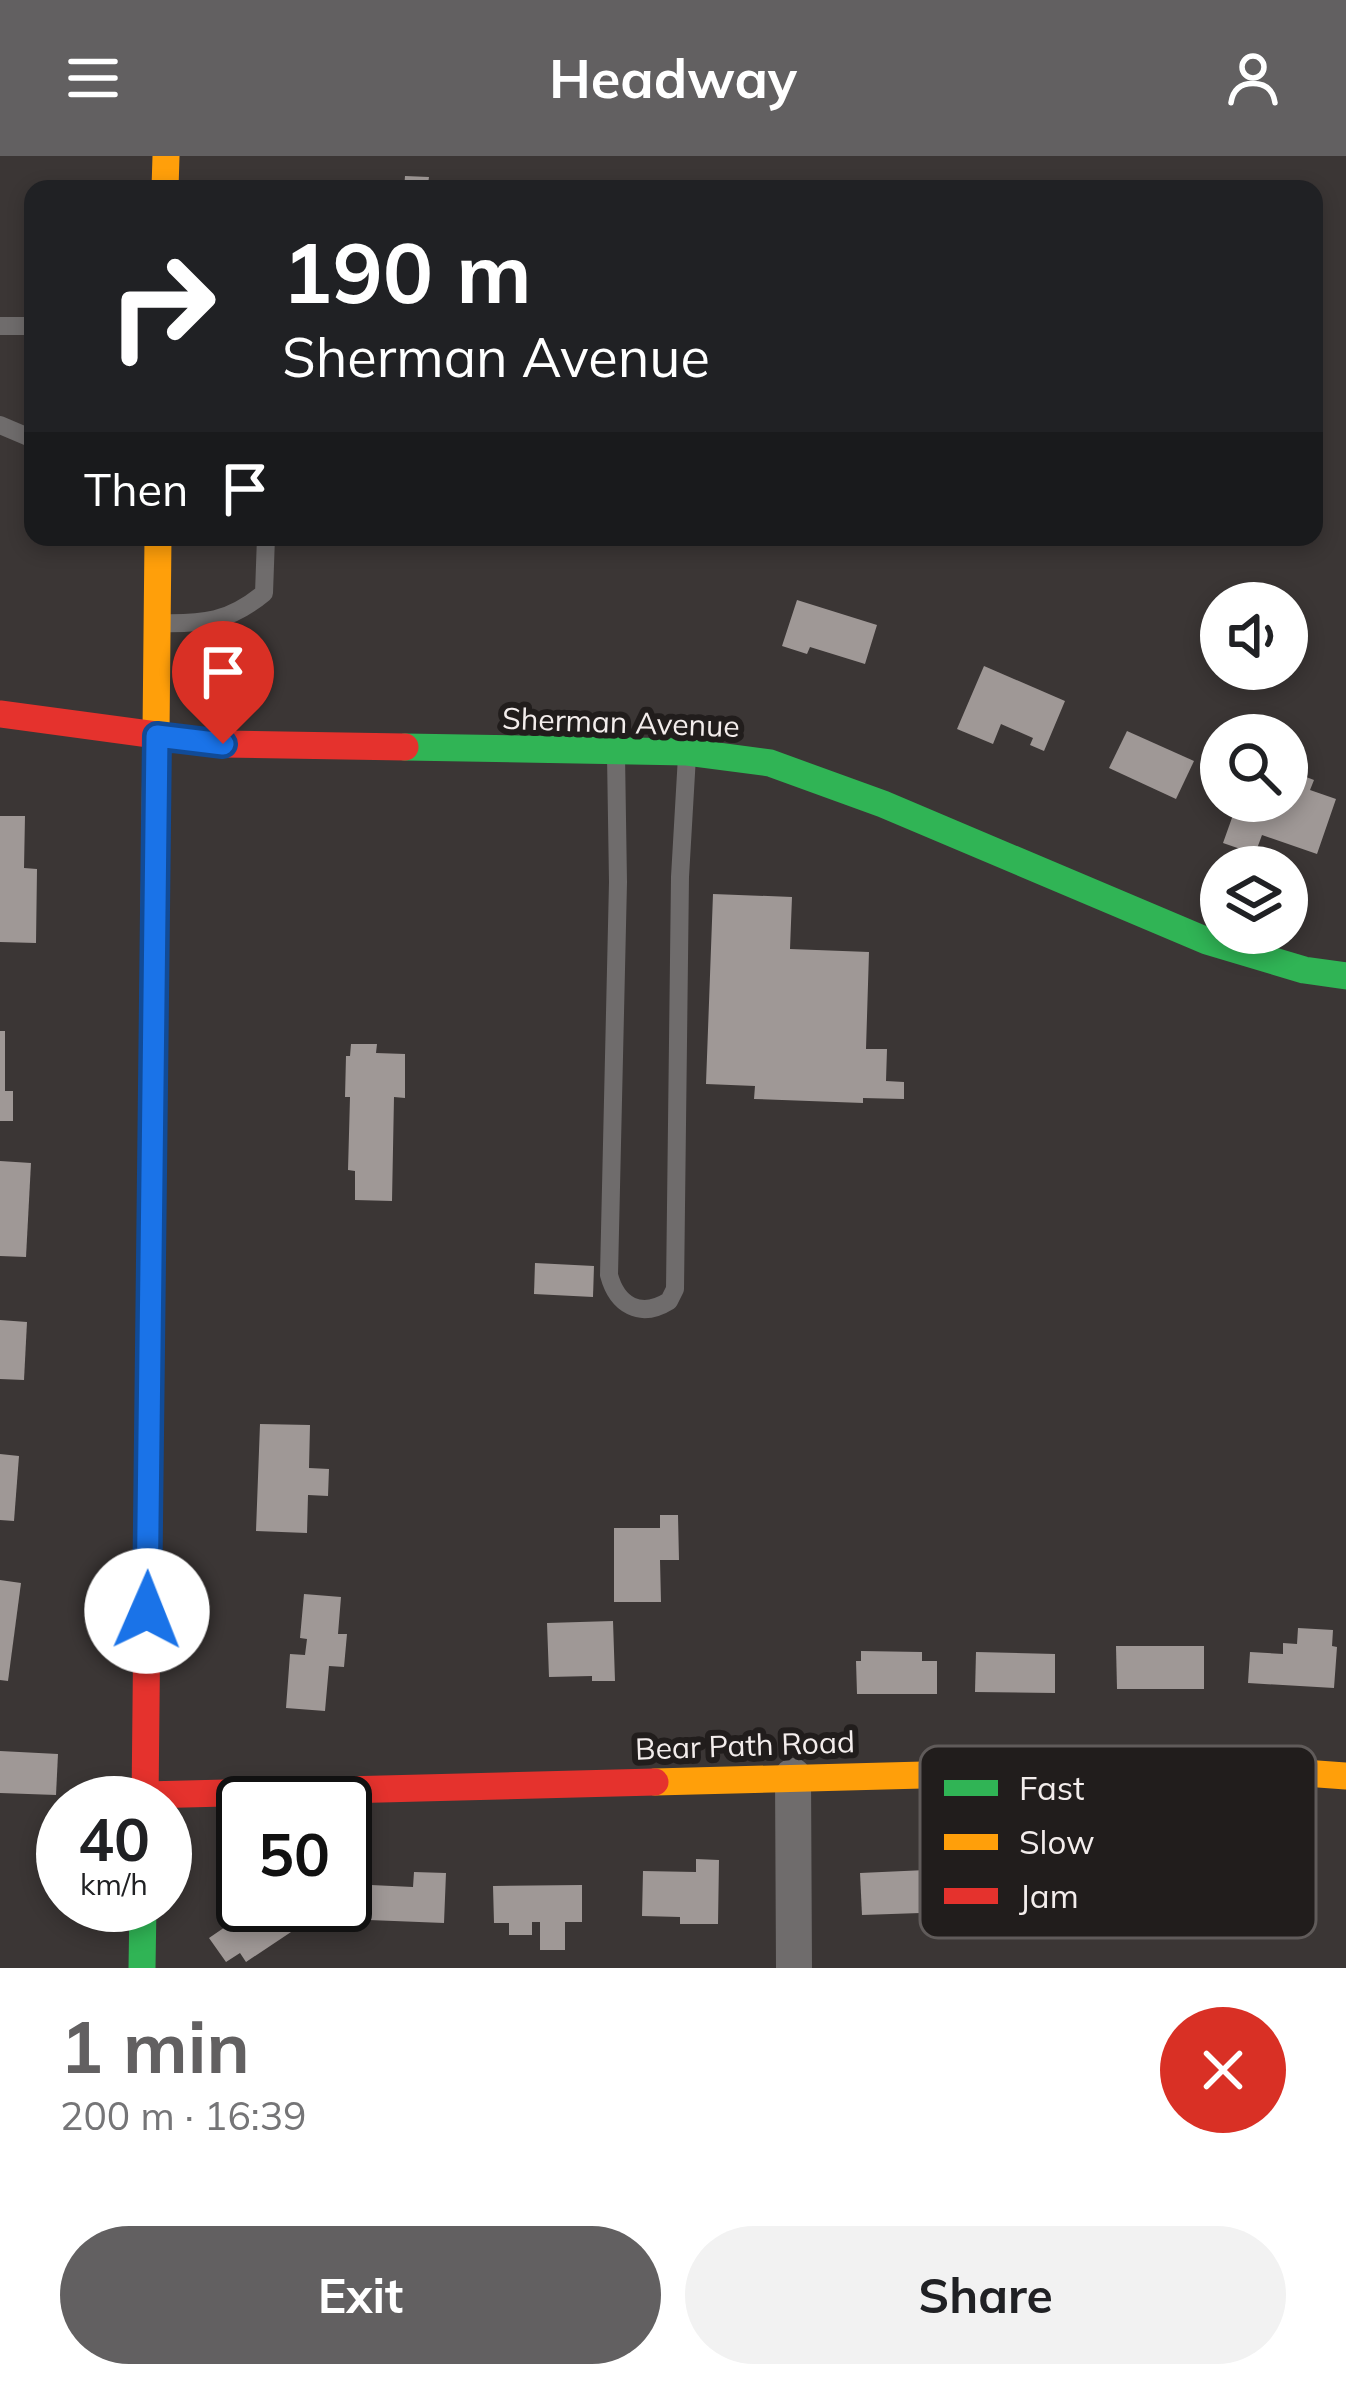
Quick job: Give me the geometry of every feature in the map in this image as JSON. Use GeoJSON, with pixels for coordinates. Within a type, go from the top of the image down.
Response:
{"type":"FeatureCollection","features":[{"type":"Feature","properties":{"kind":"street"},"geometry":{"type":"LineString","coordinates":[[145,1776],[158,546]]}},
{"type":"Feature","properties":{"kind":"street","name":"Sherman Avenue"},"geometry":{"type":"LineString","coordinates":[[0,714],[223,744],[727,755],[801,772],[1208,940],[1304,970],[1346,976]]}},
{"type":"Feature","properties":{"kind":"street","name":"Bear Path Road"},"geometry":{"type":"LineString","coordinates":[[192,1797],[920,1773]]}},
{"type":"Feature","properties":{"kind":"street","name":"Bear Path Road"},"geometry":{"type":"LineString","coordinates":[[1316,1774],[1346,1776]]}},
{"type":"Feature","properties":{"kind":"street"},"geometry":{"type":"LineString","coordinates":[[793,1776],[794,1968]]}},
{"type":"Feature","properties":{"kind":"street"},"geometry":{"type":"LineString","coordinates":[[142,1968],[143,1932]]}},
{"type":"Feature","properties":{"kind":"lane"},"geometry":{"type":"LineString","coordinates":[[156,623],[196,624],[238,614],[264,593],[266,546]]}},
{"type":"Feature","properties":{"kind":"lane"},"geometry":{"type":"LineString","coordinates":[[616,750],[618,882],[609,1275],[614,1294],[626,1305],[644,1309],[669,1301],[675,1289],[680,877],[687,752]]}},
{"type":"Feature","properties":{"kind":"building"},"geometry":{"type":"Polygon","coordinates":[[[797,600],[877,625],[865,664],[810,647],[807,654],[782,646],[797,600]]]}},
{"type":"Feature","properties":{"kind":"building"},"geometry":{"type":"Polygon","coordinates":[[[984,666],[1065,701],[1044,751],[1030,745],[1033,738],[1001,724],[993,744],[957,729],[984,666]]]}},
{"type":"Feature","properties":{"kind":"building"},"geometry":{"type":"Polygon","coordinates":[[[1127,731],[1194,761],[1176,799],[1109,768],[1127,731]]]}},
{"type":"Feature","properties":{"kind":"building"},"geometry":{"type":"Polygon","coordinates":[[[1308,778],[1314,780],[1310,790],[1336,799],[1317,854],[1308,851],[1308,846],[1262,835],[1258,846],[1223,843],[1230,822],[1308,822],[1308,778]]]}},
{"type":"Feature","properties":{"kind":"building"},"geometry":{"type":"Polygon","coordinates":[[[0,816],[25,816],[24,868],[37,869],[36,943],[0,942],[0,816]]]}},
{"type":"Feature","properties":{"kind":"building"},"geometry":{"type":"Polygon","coordinates":[[[713,894],[792,897],[790,949],[869,952],[866,1049],[887,1049],[886,1081],[904,1082],[904,1099],[863,1098],[863,1103],[754,1099],[755,1086],[706,1084],[713,894]]]}},
{"type":"Feature","properties":{"kind":"building"},"geometry":{"type":"Polygon","coordinates":[[[0,1031],[5,1031],[5,1091],[13,1091],[13,1121],[0,1121],[0,1031]]]}},
{"type":"Feature","properties":{"kind":"building"},"geometry":{"type":"Polygon","coordinates":[[[351,1044],[377,1044],[376,1053],[405,1054],[405,1098],[394,1097],[392,1201],[355,1200],[355,1171],[348,1170],[350,1097],[345,1097],[346,1056],[350,1056],[351,1044]]]}},
{"type":"Feature","properties":{"kind":"building"},"geometry":{"type":"Polygon","coordinates":[[[0,1161],[31,1163],[26,1257],[0,1256],[0,1161]]]}},
{"type":"Feature","properties":{"kind":"building"},"geometry":{"type":"Polygon","coordinates":[[[535,1263],[594,1266],[593,1297],[534,1294],[535,1263]]]}},
{"type":"Feature","properties":{"kind":"building"},"geometry":{"type":"Polygon","coordinates":[[[0,1320],[27,1322],[24,1380],[0,1379],[0,1320]]]}},
{"type":"Feature","properties":{"kind":"building"},"geometry":{"type":"Polygon","coordinates":[[[260,1424],[310,1425],[309,1468],[329,1469],[328,1496],[308,1495],[307,1533],[256,1531],[260,1424]]]}},
{"type":"Feature","properties":{"kind":"building"},"geometry":{"type":"Polygon","coordinates":[[[0,1454],[19,1456],[14,1521],[0,1520],[0,1454]]]}},
{"type":"Feature","properties":{"kind":"building"},"geometry":{"type":"Polygon","coordinates":[[[660,1515],[678,1515],[679,1560],[660,1560],[661,1602],[614,1602],[614,1528],[660,1528],[660,1515]]]}},
{"type":"Feature","properties":{"kind":"building"},"geometry":{"type":"Polygon","coordinates":[[[0,1580],[21,1583],[8,1681],[0,1680],[0,1580]]]}},
{"type":"Feature","properties":{"kind":"building"},"geometry":{"type":"Polygon","coordinates":[[[304,1594],[341,1597],[338,1634],[347,1634],[344,1667],[329,1666],[325,1711],[286,1708],[290,1654],[305,1655],[307,1639],[300,1638],[304,1594]]]}},
{"type":"Feature","properties":{"kind":"building"},"geometry":{"type":"Polygon","coordinates":[[[613,1621],[615,1681],[549,1677],[547,1623],[613,1621]]]}},
{"type":"Feature","properties":{"kind":"building"},"geometry":{"type":"Polygon","coordinates":[[[1298,1628],[1333,1630],[1332,1646],[1337,1647],[1334,1688],[1248,1683],[1250,1652],[1283,1654],[1283,1643],[1297,1644],[1298,1628]]]}},
{"type":"Feature","properties":{"kind":"building"},"geometry":{"type":"Polygon","coordinates":[[[1116,1646],[1204,1646],[1204,1689],[1117,1689],[1116,1646]]]}},
{"type":"Feature","properties":{"kind":"building"},"geometry":{"type":"Polygon","coordinates":[[[861,1651],[922,1652],[922,1661],[937,1661],[937,1694],[857,1694],[856,1661],[861,1661],[861,1651]]]}},
{"type":"Feature","properties":{"kind":"building"},"geometry":{"type":"Polygon","coordinates":[[[976,1652],[1055,1654],[1055,1693],[975,1692],[976,1652]]]}},
{"type":"Feature","properties":{"kind":"building"},"geometry":{"type":"Polygon","coordinates":[[[0,1751],[58,1754],[57,1776],[36,1776],[36,1794],[0,1793],[0,1751]]]}},
{"type":"Feature","properties":{"kind":"building"},"geometry":{"type":"Polygon","coordinates":[[[696,1859],[719,1860],[718,1924],[680,1924],[680,1917],[642,1916],[643,1871],[696,1872],[696,1859]]]}},
{"type":"Feature","properties":{"kind":"building"},"geometry":{"type":"Polygon","coordinates":[[[920,1870],[920,1913],[862,1915],[860,1873],[920,1870]]]}},
{"type":"Feature","properties":{"kind":"building"},"geometry":{"type":"Polygon","coordinates":[[[414,1872],[446,1873],[444,1923],[372,1920],[372,1885],[413,1887],[414,1872]]]}},
{"type":"Feature","properties":{"kind":"building"},"geometry":{"type":"Polygon","coordinates":[[[582,1885],[582,1922],[565,1922],[565,1950],[540,1950],[540,1922],[532,1922],[532,1935],[509,1935],[509,1923],[494,1923],[493,1886],[582,1885]]]}},
{"type":"Feature","properties":{"kind":"building"},"geometry":{"type":"Polygon","coordinates":[[[218,1932],[291,1932],[246,1962],[240,1953],[226,1962],[209,1938],[218,1932]]]}},
{"type":"Feature","properties":{"kind":"traffic: fast"},"geometry":{"type":"LineString","coordinates":[[405,747],[687,752],[770,763],[883,804],[1207,941],[1304,970],[1346,976]]}},
{"type":"Feature","properties":{"kind":"traffic: fast"},"geometry":{"type":"LineString","coordinates":[[142,1968],[143,1932]]}},
{"type":"Feature","properties":{"kind":"traffic: slow"},"geometry":{"type":"LineString","coordinates":[[165,180],[166,156]]}},
{"type":"Feature","properties":{"kind":"traffic: slow"},"geometry":{"type":"LineString","coordinates":[[150,1321],[158,546]]}},
{"type":"Feature","properties":{"kind":"traffic: slow"},"geometry":{"type":"LineString","coordinates":[[1316,1774],[1346,1776]]}},
{"type":"Feature","properties":{"kind":"traffic: slow"},"geometry":{"type":"LineString","coordinates":[[655,1782],[920,1775]]}},
{"type":"Feature","properties":{"kind":"traffic: jam"},"geometry":{"type":"LineString","coordinates":[[0,714],[223,744],[405,747]]}},
{"type":"Feature","properties":{"kind":"traffic: jam"},"geometry":{"type":"LineString","coordinates":[[145,1776],[150,1321]]}},
{"type":"Feature","properties":{"kind":"traffic: jam"},"geometry":{"type":"LineString","coordinates":[[192,1794],[655,1782]]}},
{"type":"Feature","properties":{"kind":"route"},"geometry":{"type":"LineString","coordinates":[[147,1611],[157,736],[223,744]]}}]}
